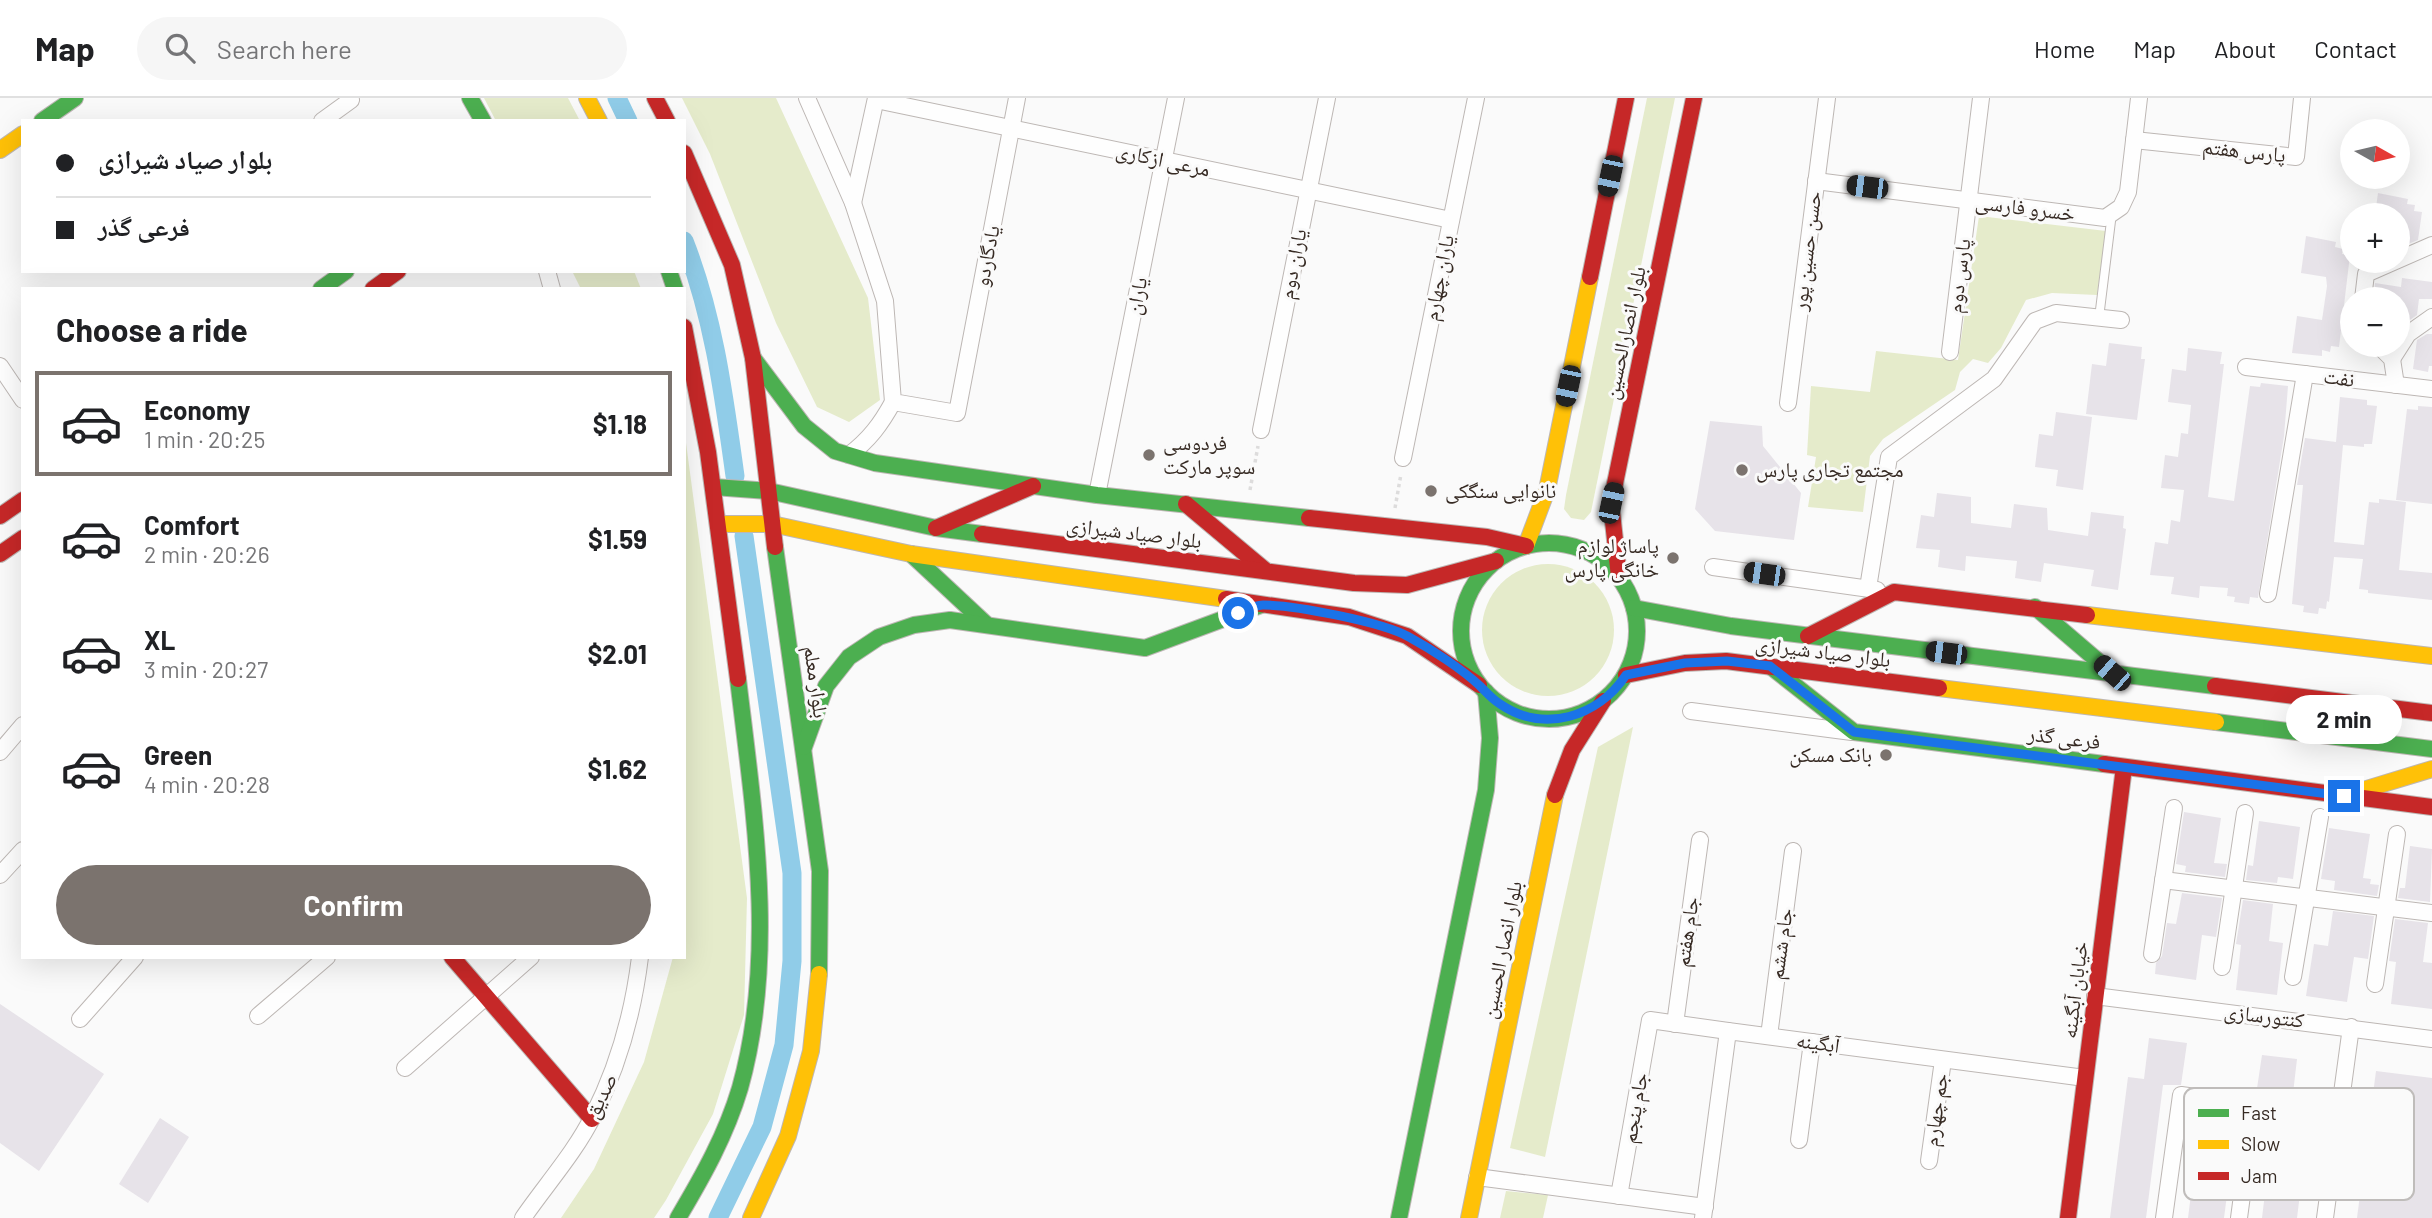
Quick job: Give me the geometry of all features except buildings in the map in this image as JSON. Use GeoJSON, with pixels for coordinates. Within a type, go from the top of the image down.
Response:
{"type":"FeatureCollection","features":[{"type":"Feature","properties":{"kind":"main road"},"geometry":{"type":"LineString","coordinates":[[45,119],[75,98]]}},
{"type":"Feature","properties":{"kind":"main road"},"geometry":{"type":"LineString","coordinates":[[470,98],[482,119]]}},
{"type":"Feature","properties":{"kind":"main road"},"geometry":{"type":"LineString","coordinates":[[587,98],[598,119]]}},
{"type":"Feature","properties":{"kind":"main road"},"geometry":{"type":"LineString","coordinates":[[655,98],[666,119]]}},
{"type":"Feature","properties":{"kind":"main road"},"geometry":{"type":"LineString","coordinates":[[1526,546],[1547,490],[1626,98]]}},
{"type":"Feature","properties":{"kind":"main road","name":"بلوار انصارالحسین"},"geometry":{"type":"LineString","coordinates":[[1619,577],[1611,503],[1695,98]]}},
{"type":"Feature","properties":{"kind":"main road"},"geometry":{"type":"LineString","coordinates":[[0,150],[21,135]]}},
{"type":"Feature","properties":{"kind":"main road","name":"بلوار معلم"},"geometry":{"type":"LineString","coordinates":[[686,158],[732,265],[753,358],[772,524],[820,871],[820,962],[811,1051],[788,1136],[751,1218]]}},
{"type":"Feature","properties":{"kind":"main road"},"geometry":{"type":"LineString","coordinates":[[324,287],[343,273]]}},
{"type":"Feature","properties":{"kind":"main road"},"geometry":{"type":"LineString","coordinates":[[376,287],[395,273]]}},
{"type":"Feature","properties":{"kind":"main road"},"geometry":{"type":"LineString","coordinates":[[678,1218],[697,1192],[731,1116],[752,1039],[760,959],[760,875],[719,524],[686,338]]}},
{"type":"Feature","properties":{"kind":"main road"},"geometry":{"type":"LineString","coordinates":[[753,358],[804,426],[835,451],[875,463],[1097,495],[1487,537],[1526,546]]}},
{"type":"Feature","properties":{"kind":"main road"},"geometry":{"type":"LineString","coordinates":[[936,528],[1032,486]]}},
{"type":"Feature","properties":{"kind":"main road","name":"بلوار صیاد شیرازی"},"geometry":{"type":"LineString","coordinates":[[714,487],[769,491],[936,528],[1354,583],[1406,585],[1496,561]]}},
{"type":"Feature","properties":{"kind":"main road"},"geometry":{"type":"LineString","coordinates":[[0,516],[21,501]]}},
{"type":"Feature","properties":{"kind":"main road"},"geometry":{"type":"LineString","coordinates":[[1186,504],[1266,571]]}},
{"type":"Feature","properties":{"kind":"main road"},"geometry":{"type":"LineString","coordinates":[[719,524],[772,524],[911,554],[1349,617],[1407,636],[1482,689],[1516,713],[1542,719],[1570,717],[1603,701],[1626,675],[1636,642],[1634,608],[1619,577],[1600,559],[1577,547],[1544,543],[1526,546],[1496,561],[1477,581],[1465,606],[1461,634],[1466,661],[1482,689],[1490,738],[1486,790],[1398,1218]]}},
{"type":"Feature","properties":{"kind":"main road"},"geometry":{"type":"LineString","coordinates":[[0,554],[21,539]]}},
{"type":"Feature","properties":{"kind":"main road"},"geometry":{"type":"LineString","coordinates":[[911,554],[986,624]]}},
{"type":"Feature","properties":{"kind":"main road"},"geometry":{"type":"LineString","coordinates":[[1808,635],[1894,592],[2432,656]]}},
{"type":"Feature","properties":{"kind":"main road"},"geometry":{"type":"LineString","coordinates":[[804,747],[826,686],[849,657],[879,637],[914,625],[950,620],[1145,648],[1261,605]]}},
{"type":"Feature","properties":{"kind":"main road"},"geometry":{"type":"LineString","coordinates":[[2035,607],[2112,673]]}},
{"type":"Feature","properties":{"kind":"main road","name":"بلوار صیاد شیرازی"},"geometry":{"type":"LineString","coordinates":[[1634,608],[1731,626],[2432,713]]}},
{"type":"Feature","properties":{"kind":"main road","name":"بلوار صیاد شیرازی"},"geometry":{"type":"LineString","coordinates":[[1626,675],[1685,663],[1727,661],[2432,749]]}},
{"type":"Feature","properties":{"kind":"main road"},"geometry":{"type":"LineString","coordinates":[[1770,666],[1854,732]]}},
{"type":"Feature","properties":{"kind":"main road","name":"بلوار انصار الحسین"},"geometry":{"type":"LineString","coordinates":[[1469,1218],[1553,802],[1572,750],[1603,701]]}},
{"type":"Feature","properties":{"kind":"main road","name":"فرعی گذر"},"geometry":{"type":"LineString","coordinates":[[1854,732],[2432,807]]}},
{"type":"Feature","properties":{"kind":"main road","name":"خیابان آبگینه"},"geometry":{"type":"LineString","coordinates":[[2068,1218],[2124,767]]}},
{"type":"Feature","properties":{"kind":"main road"},"geometry":{"type":"LineString","coordinates":[[2344,796],[2432,769]]}},
{"type":"Feature","properties":{"kind":"main road"},"geometry":{"type":"LineString","coordinates":[[454,959],[592,1119]]}},
{"type":"Feature","properties":{"kind":"street"},"geometry":{"type":"LineString","coordinates":[[807,98],[853,203],[885,301],[893,402],[867,442],[849,455]]}},
{"type":"Feature","properties":{"kind":"street","name":"یادگار‌دو"},"geometry":{"type":"LineString","coordinates":[[893,402],[957,413],[1017,98]]}},
{"type":"Feature","properties":{"kind":"street","name":"یاران"},"geometry":{"type":"LineString","coordinates":[[1097,495],[1176,98]]}},
{"type":"Feature","properties":{"kind":"street","name":"یاران دوم"},"geometry":{"type":"LineString","coordinates":[[1261,430],[1327,98]]}},
{"type":"Feature","properties":{"kind":"street","name":"یاران چهارم"},"geometry":{"type":"LineString","coordinates":[[1403,458],[1476,98]]}},
{"type":"Feature","properties":{"kind":"street","name":"حسن حسین پور"},"geometry":{"type":"LineString","coordinates":[[1788,403],[1827,98]]}},
{"type":"Feature","properties":{"kind":"street","name":"پارس دوم"},"geometry":{"type":"LineString","coordinates":[[1950,352],[1981,98]]}},
{"type":"Feature","properties":{"kind":"street"},"geometry":{"type":"LineString","coordinates":[[2112,213],[2121,207],[2128,192],[2139,98]]}},
{"type":"Feature","properties":{"kind":"street","name":"پارس هفتم"},"geometry":{"type":"LineString","coordinates":[[2134,140],[2296,157],[2302,98]]}},
{"type":"Feature","properties":{"kind":"street"},"geometry":{"type":"LineString","coordinates":[[853,203],[876,99]]}},
{"type":"Feature","properties":{"kind":"street","name":"مرعی ازکاری"},"geometry":{"type":"LineString","coordinates":[[876,99],[1451,220]]}},
{"type":"Feature","properties":{"kind":"street"},"geometry":{"type":"LineString","coordinates":[[325,119],[351,100]]}},
{"type":"Feature","properties":{"kind":"street","name":"خسرو فارسی"},"geometry":{"type":"LineString","coordinates":[[1816,181],[2105,218],[2112,213]]}},
{"type":"Feature","properties":{"kind":"street"},"geometry":{"type":"LineString","coordinates":[[2364,287],[2366,274],[2432,245]]}},
{"type":"Feature","properties":{"kind":"street"},"geometry":{"type":"LineString","coordinates":[[1868,588],[1889,457],[1994,379],[2035,321],[2056,313],[2121,320]]}},
{"type":"Feature","properties":{"kind":"street"},"geometry":{"type":"LineString","coordinates":[[2396,385],[2392,359],[2408,334],[2432,317]]}},
{"type":"Feature","properties":{"kind":"street"},"geometry":{"type":"LineString","coordinates":[[0,366],[21,397]]}},
{"type":"Feature","properties":{"kind":"street","name":"نفت"},"geometry":{"type":"LineString","coordinates":[[2246,367],[2432,390]]}},
{"type":"Feature","properties":{"kind":"street"},"geometry":{"type":"LineString","coordinates":[[2268,594],[2305,374]]}},
{"type":"Feature","properties":{"kind":"street"},"geometry":{"type":"LineString","coordinates":[[1713,567],[1894,592]]}},
{"type":"Feature","properties":{"kind":"street","name":"فرعی گذر"},"geometry":{"type":"LineString","coordinates":[[1691,711],[1854,732]]}},
{"type":"Feature","properties":{"kind":"street"},"geometry":{"type":"LineString","coordinates":[[0,752],[21,727]]}},
{"type":"Feature","properties":{"kind":"street"},"geometry":{"type":"LineString","coordinates":[[2152,954],[2174,808]]}},
{"type":"Feature","properties":{"kind":"street"},"geometry":{"type":"LineString","coordinates":[[2222,967],[2245,813]]}},
{"type":"Feature","properties":{"kind":"street"},"geometry":{"type":"LineString","coordinates":[[2292,977],[2308,898],[2320,817]]}},
{"type":"Feature","properties":{"kind":"street"},"geometry":{"type":"LineString","coordinates":[[2375,984],[2397,834]]}},
{"type":"Feature","properties":{"kind":"street","name":"جام هفتم"},"geometry":{"type":"LineString","coordinates":[[1675,1024],[1700,840]]}},
{"type":"Feature","properties":{"kind":"street","name":"جام ششم"},"geometry":{"type":"LineString","coordinates":[[1769,1036],[1793,851]]}},
{"type":"Feature","properties":{"kind":"street"},"geometry":{"type":"LineString","coordinates":[[0,875],[21,852]]}},
{"type":"Feature","properties":{"kind":"street"},"geometry":{"type":"LineString","coordinates":[[2163,880],[2432,913]]}},
{"type":"Feature","properties":{"kind":"street"},"geometry":{"type":"LineString","coordinates":[[80,1019],[133,959]]}},
{"type":"Feature","properties":{"kind":"street"},"geometry":{"type":"LineString","coordinates":[[258,1016],[325,959]]}},
{"type":"Feature","properties":{"kind":"street"},"geometry":{"type":"LineString","coordinates":[[405,1068],[529,959]]}},
{"type":"Feature","properties":{"kind":"street","name":"صدیق"},"geometry":{"type":"LineString","coordinates":[[523,1218],[592,1119],[619,1060],[634,1007],[640,959]]}},
{"type":"Feature","properties":{"kind":"street","name":"کنتورسازی"},"geometry":{"type":"LineString","coordinates":[[2095,996],[2432,1039]]}},
{"type":"Feature","properties":{"kind":"street","name":"آبگینه"},"geometry":{"type":"LineString","coordinates":[[1650,1020],[2085,1079]]}},
{"type":"Feature","properties":{"kind":"street","name":"جام پنجم"},"geometry":{"type":"LineString","coordinates":[[1619,1196],[1650,1020]]}},
{"type":"Feature","properties":{"kind":"street"},"geometry":{"type":"LineString","coordinates":[[2343,1088],[2351,1027]]}},
{"type":"Feature","properties":{"kind":"street"},"geometry":{"type":"LineString","coordinates":[[1477,1177],[1619,1196],[1704,1213],[1728,1031]]}},
{"type":"Feature","properties":{"kind":"street"},"geometry":{"type":"LineString","coordinates":[[1799,1140],[1812,1042]]}},
{"type":"Feature","properties":{"kind":"street","name":"جم چهارم"},"geometry":{"type":"LineString","coordinates":[[1929,1161],[1943,1059]]}},
{"type":"Feature","properties":{"kind":"street"},"geometry":{"type":"LineString","coordinates":[[2164,1218],[2181,1095],[2184,1095]]}},
{"type":"Feature","properties":{"kind":"street"},"geometry":{"type":"LineString","coordinates":[[2239,1218],[2241,1200]]}},
{"type":"Feature","properties":{"kind":"street"},"geometry":{"type":"LineString","coordinates":[[2325,1218],[2327,1200]]}},
{"type":"Feature","properties":{"kind":"lane"},"geometry":{"type":"LineString","coordinates":[[2099,318],[2112,213]]}},
{"type":"Feature","properties":{"kind":"path"},"geometry":{"type":"LineString","coordinates":[[1246,511],[1261,430]]}},
{"type":"Feature","properties":{"kind":"path"},"geometry":{"type":"LineString","coordinates":[[1391,527],[1403,458]]}},
{"type":"Feature","properties":{"kind":"green space"},"geometry":{"type":"Polygon","coordinates":[[[484,98],[568,98],[579,119],[495,119],[484,98]]]}},
{"type":"Feature","properties":{"kind":"green space"},"geometry":{"type":"Polygon","coordinates":[[[682,98],[776,98],[868,298],[880,400],[849,422],[817,407],[776,323],[710,154],[682,98]]]}},
{"type":"Feature","properties":{"kind":"green space"},"geometry":{"type":"Polygon","coordinates":[[[1647,98],[1675,98],[1591,512],[1584,520],[1571,518],[1564,509],[1566,495],[1647,98]]]}},
{"type":"Feature","properties":{"kind":"green space"},"geometry":{"type":"Polygon","coordinates":[[[1979,216],[2106,231],[2097,295],[2052,293],[2026,300],[2001,348],[1988,363],[1973,359],[1960,372],[1955,390],[1883,439],[1870,456],[1863,512],[1808,507],[1816,457],[1807,455],[1811,386],[1870,392],[1876,351],[1958,360],[1979,216]]]}},
{"type":"Feature","properties":{"kind":"green space"},"geometry":{"type":"Polygon","coordinates":[[[573,273],[635,273],[640,287],[580,287],[573,273]]]}},
{"type":"Feature","properties":{"kind":"green space"},"geometry":{"type":"Polygon","coordinates":[[[686,443],[747,898],[744,1015],[713,1114],[654,1218],[561,1218],[594,1169],[644,1062],[672,959],[686,959],[686,443]]]}},
{"type":"Feature","properties":{"kind":"green space"},"geometry":{"type":"Polygon","coordinates":[[[1548,564],[1573,569],[1595,583],[1609,605],[1614,630],[1609,655],[1595,677],[1573,691],[1548,696],[1523,691],[1501,677],[1487,655],[1482,630],[1487,605],[1501,583],[1523,569],[1548,564]]]}},
{"type":"Feature","properties":{"kind":"green space"},"geometry":{"type":"Polygon","coordinates":[[[1633,727],[1545,1157],[1510,1148],[1598,747],[1633,727]]]}},
{"type":"Feature","properties":{"kind":"green space"},"geometry":{"type":"Polygon","coordinates":[[[1506,1191],[1548,1195],[1543,1218],[1500,1218],[1506,1191]]]}},
{"type":"Feature","properties":{"kind":"waterway"},"geometry":{"type":"LineString","coordinates":[[617,98],[627,119]]}},
{"type":"Feature","properties":{"kind":"waterway"},"geometry":{"type":"LineString","coordinates":[[686,247],[710,328],[735,476]]}},
{"type":"Feature","properties":{"kind":"waterway"},"geometry":{"type":"LineString","coordinates":[[718,1218],[762,1127],[784,1045],[792,961],[792,873],[744,536]]}},
{"type":"Feature","properties":{"kind":"traffic: fast"},"geometry":{"type":"LineString","coordinates":[[45,119],[75,98]]}},
{"type":"Feature","properties":{"kind":"traffic: fast"},"geometry":{"type":"LineString","coordinates":[[470,98],[482,119]]}},
{"type":"Feature","properties":{"kind":"traffic: fast"},"geometry":{"type":"LineString","coordinates":[[324,287],[343,273]]}},
{"type":"Feature","properties":{"kind":"traffic: fast"},"geometry":{"type":"LineString","coordinates":[[670,273],[674,287]]}},
{"type":"Feature","properties":{"kind":"traffic: fast"},"geometry":{"type":"LineString","coordinates":[[753,358],[804,426],[835,451],[875,463],[1097,495],[1309,518]]}},
{"type":"Feature","properties":{"kind":"traffic: fast"},"geometry":{"type":"LineString","coordinates":[[714,487],[769,491],[936,528],[982,534]]}},
{"type":"Feature","properties":{"kind":"traffic: fast"},"geometry":{"type":"LineString","coordinates":[[1549,543],[1583,550],[1611,569],[1630,597],[1637,631],[1630,665],[1611,693],[1583,712],[1549,719],[1515,712],[1487,693],[1468,665],[1461,631],[1468,597],[1487,569],[1515,550],[1549,543]]}},
{"type":"Feature","properties":{"kind":"traffic: fast"},"geometry":{"type":"LineString","coordinates":[[775,547],[820,871],[819,974]]}},
{"type":"Feature","properties":{"kind":"traffic: fast"},"geometry":{"type":"LineString","coordinates":[[911,554],[986,624]]}},
{"type":"Feature","properties":{"kind":"traffic: fast"},"geometry":{"type":"LineString","coordinates":[[804,747],[826,686],[849,657],[879,637],[914,625],[950,620],[1145,648],[1261,605]]}},
{"type":"Feature","properties":{"kind":"traffic: fast"},"geometry":{"type":"LineString","coordinates":[[2035,607],[2112,673]]}},
{"type":"Feature","properties":{"kind":"traffic: fast"},"geometry":{"type":"LineString","coordinates":[[1634,608],[1731,626],[2215,686]]}},
{"type":"Feature","properties":{"kind":"traffic: fast"},"geometry":{"type":"LineString","coordinates":[[1770,666],[1854,732],[2104,764]]}},
{"type":"Feature","properties":{"kind":"traffic: fast"},"geometry":{"type":"LineString","coordinates":[[678,1218],[713,1155],[740,1088],[758,987],[759,884],[738,679]]}},
{"type":"Feature","properties":{"kind":"traffic: fast"},"geometry":{"type":"LineString","coordinates":[[1399,1218],[1486,790],[1490,738],[1486,692]]}},
{"type":"Feature","properties":{"kind":"traffic: fast"},"geometry":{"type":"LineString","coordinates":[[2216,722],[2432,749]]}},
{"type":"Feature","properties":{"kind":"traffic: slow"},"geometry":{"type":"LineString","coordinates":[[587,98],[598,119]]}},
{"type":"Feature","properties":{"kind":"traffic: slow"},"geometry":{"type":"LineString","coordinates":[[0,150],[21,135]]}},
{"type":"Feature","properties":{"kind":"traffic: slow"},"geometry":{"type":"LineString","coordinates":[[1526,546],[1547,490],[1590,277]]}},
{"type":"Feature","properties":{"kind":"traffic: slow"},"geometry":{"type":"LineString","coordinates":[[719,524],[772,524],[911,554],[1226,599]]}},
{"type":"Feature","properties":{"kind":"traffic: slow"},"geometry":{"type":"LineString","coordinates":[[2087,615],[2432,656]]}},
{"type":"Feature","properties":{"kind":"traffic: slow"},"geometry":{"type":"LineString","coordinates":[[1939,688],[2216,722]]}},
{"type":"Feature","properties":{"kind":"traffic: slow"},"geometry":{"type":"LineString","coordinates":[[2350,794],[2432,769]]}},
{"type":"Feature","properties":{"kind":"traffic: slow"},"geometry":{"type":"LineString","coordinates":[[1469,1218],[1555,795]]}},
{"type":"Feature","properties":{"kind":"traffic: slow"},"geometry":{"type":"LineString","coordinates":[[751,1218],[788,1136],[811,1051],[819,974]]}},
{"type":"Feature","properties":{"kind":"traffic: jam"},"geometry":{"type":"LineString","coordinates":[[655,98],[666,119]]}},
{"type":"Feature","properties":{"kind":"traffic: jam"},"geometry":{"type":"LineString","coordinates":[[1590,277],[1626,98]]}},
{"type":"Feature","properties":{"kind":"traffic: jam"},"geometry":{"type":"LineString","coordinates":[[1619,577],[1611,503],[1694,98]]}},
{"type":"Feature","properties":{"kind":"traffic: jam"},"geometry":{"type":"LineString","coordinates":[[686,158],[732,265],[753,358],[775,547]]}},
{"type":"Feature","properties":{"kind":"traffic: jam"},"geometry":{"type":"LineString","coordinates":[[376,287],[395,273]]}},
{"type":"Feature","properties":{"kind":"traffic: jam"},"geometry":{"type":"LineString","coordinates":[[686,337],[708,452],[738,679]]}},
{"type":"Feature","properties":{"kind":"traffic: jam"},"geometry":{"type":"LineString","coordinates":[[936,528],[1033,486]]}},
{"type":"Feature","properties":{"kind":"traffic: jam"},"geometry":{"type":"LineString","coordinates":[[0,516],[21,501]]}},
{"type":"Feature","properties":{"kind":"traffic: jam"},"geometry":{"type":"LineString","coordinates":[[1186,504],[1266,571]]}},
{"type":"Feature","properties":{"kind":"traffic: jam"},"geometry":{"type":"LineString","coordinates":[[1309,518],[1487,537],[1526,546]]}},
{"type":"Feature","properties":{"kind":"traffic: jam"},"geometry":{"type":"LineString","coordinates":[[982,534],[1354,583],[1407,585],[1496,561]]}},
{"type":"Feature","properties":{"kind":"traffic: jam"},"geometry":{"type":"LineString","coordinates":[[0,554],[21,539]]}},
{"type":"Feature","properties":{"kind":"traffic: jam"},"geometry":{"type":"LineString","coordinates":[[1808,636],[1894,592],[2087,615]]}},
{"type":"Feature","properties":{"kind":"traffic: jam"},"geometry":{"type":"LineString","coordinates":[[1226,599],[1349,617],[1407,636],[1479,685]]}},
{"type":"Feature","properties":{"kind":"traffic: jam"},"geometry":{"type":"LineString","coordinates":[[1626,675],[1685,663],[1726,661],[1939,688]]}},
{"type":"Feature","properties":{"kind":"traffic: jam"},"geometry":{"type":"LineString","coordinates":[[2215,686],[2432,713]]}},
{"type":"Feature","properties":{"kind":"traffic: jam"},"geometry":{"type":"LineString","coordinates":[[1555,795],[1572,750],[1603,701]]}},
{"type":"Feature","properties":{"kind":"traffic: jam"},"geometry":{"type":"LineString","coordinates":[[2104,764],[2432,807]]}},
{"type":"Feature","properties":{"kind":"traffic: jam"},"geometry":{"type":"LineString","coordinates":[[2068,1218],[2124,767]]}},
{"type":"Feature","properties":{"kind":"traffic: jam"},"geometry":{"type":"LineString","coordinates":[[454,959],[592,1119]]}},
{"type":"Feature","properties":{"kind":"place","name":"فردوسی سوپر مارکت"},"geometry":{"type":"Point","coordinates":[1149,455]}},
{"type":"Feature","properties":{"kind":"place","name":"مجتمع تجاری پارس"},"geometry":{"type":"Point","coordinates":[1742,470]}},
{"type":"Feature","properties":{"kind":"place","name":"نانوایی سنگکی"},"geometry":{"type":"Point","coordinates":[1431,491]}},
{"type":"Feature","properties":{"kind":"place","name":"پاساژ لوازم خانگی پارس"},"geometry":{"type":"Point","coordinates":[1673,558]}},
{"type":"Feature","properties":{"kind":"place","name":"بانک مسکن"},"geometry":{"type":"Point","coordinates":[1886,755]}},
{"type":"Feature","properties":{"kind":"route"},"geometry":{"type":"LineString","coordinates":[[1238,613],[1261,605],[1349,617],[1407,636],[1479,685],[1500,704],[1533,718],[1552,720],[1587,711],[1616,690],[1626,675],[1685,663],[1727,661],[1770,666],[1854,732],[2344,796]]}}]}
